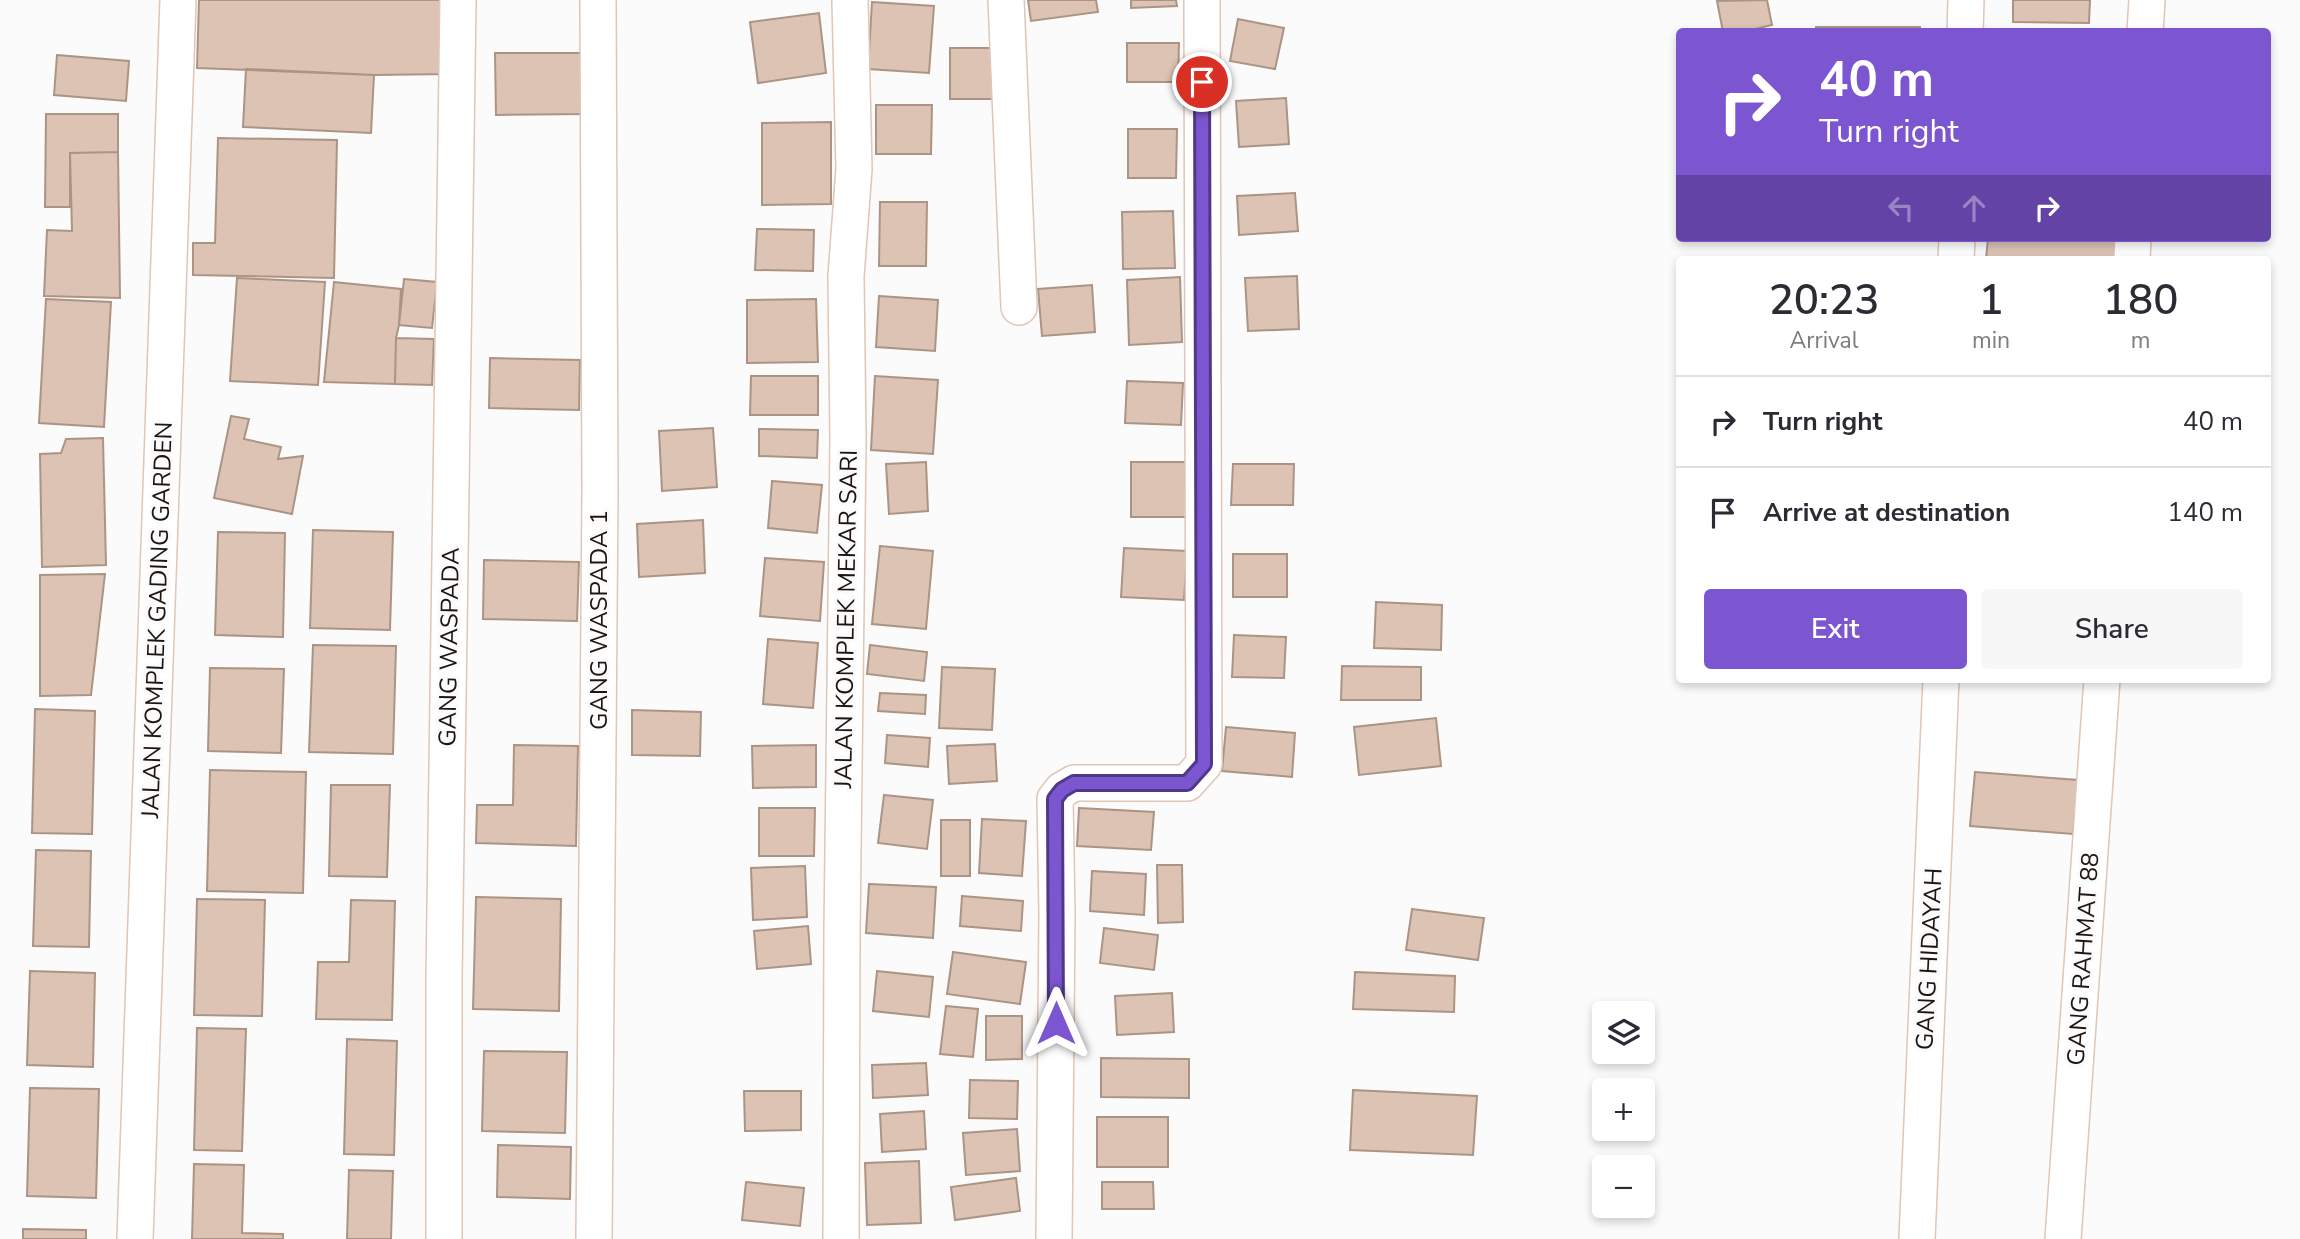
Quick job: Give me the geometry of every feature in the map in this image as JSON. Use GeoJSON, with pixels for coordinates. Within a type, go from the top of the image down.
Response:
{"type":"FeatureCollection","features":[{"type":"Feature","properties":{"kind":"street","name":"JALAN KOMPLEK GADING GARDEN"},"geometry":{"type":"LineString","coordinates":[[135,1239],[178,0]]}},
{"type":"Feature","properties":{"kind":"street","name":"GANG WASPADA"},"geometry":{"type":"LineString","coordinates":[[444,1239],[444,978],[458,0]]}},
{"type":"Feature","properties":{"kind":"street","name":"GANG WASPADA 1"},"geometry":{"type":"LineString","coordinates":[[594,1239],[600,491],[598,0]]}},
{"type":"Feature","properties":{"kind":"street","name":"JALAN KOMPLEK MEKAR SARI"},"geometry":{"type":"LineString","coordinates":[[841,1239],[848,440],[846,275],[854,169],[850,0]]}},
{"type":"Feature","properties":{"kind":"street"},"geometry":{"type":"LineString","coordinates":[[1006,0],[1019,307]]}},
{"type":"Feature","properties":{"kind":"street"},"geometry":{"type":"LineString","coordinates":[[1054,1239],[1057,928],[1055,799],[1062,790],[1074,783],[1187,783],[1204,764],[1202,0]]}},
{"type":"Feature","properties":{"kind":"street"},"geometry":{"type":"LineString","coordinates":[[1965,28],[1966,0]]}},
{"type":"Feature","properties":{"kind":"street"},"geometry":{"type":"LineString","coordinates":[[2145,28],[2147,0]]}},
{"type":"Feature","properties":{"kind":"street","name":"GANG HIDAYAH"},"geometry":{"type":"LineString","coordinates":[[1917,1239],[1941,683]]}},
{"type":"Feature","properties":{"kind":"street","name":"GANG RAHMAT 88"},"geometry":{"type":"LineString","coordinates":[[2063,1239],[2102,683]]}},
{"type":"Feature","properties":{"kind":"building"},"geometry":{"type":"Polygon","coordinates":[[[199,0],[451,0],[449,74],[374,75],[197,68],[199,0]]]}},
{"type":"Feature","properties":{"kind":"building"},"geometry":{"type":"Polygon","coordinates":[[[1028,0],[1096,0],[1098,12],[1031,21],[1028,0]]]}},
{"type":"Feature","properties":{"kind":"building"},"geometry":{"type":"Polygon","coordinates":[[[1131,0],[1176,0],[1177,6],[1131,8],[1131,0]]]}},
{"type":"Feature","properties":{"kind":"building"},"geometry":{"type":"Polygon","coordinates":[[[1767,0],[1772,25],[1759,28],[1722,28],[1717,1],[1767,0]]]}},
{"type":"Feature","properties":{"kind":"building"},"geometry":{"type":"Polygon","coordinates":[[[2013,0],[2090,0],[2089,23],[2013,22],[2013,0]]]}},
{"type":"Feature","properties":{"kind":"building"},"geometry":{"type":"Polygon","coordinates":[[[872,2],[934,6],[929,73],[868,69],[872,2]]]}},
{"type":"Feature","properties":{"kind":"building"},"geometry":{"type":"Polygon","coordinates":[[[819,13],[826,73],[758,83],[750,22],[819,13]]]}},
{"type":"Feature","properties":{"kind":"building"},"geometry":{"type":"Polygon","coordinates":[[[1238,19],[1284,28],[1275,69],[1230,61],[1238,19]]]}},
{"type":"Feature","properties":{"kind":"building"},"geometry":{"type":"Polygon","coordinates":[[[1816,27],[1920,27],[1920,28],[1816,27]]]}},
{"type":"Feature","properties":{"kind":"building"},"geometry":{"type":"Polygon","coordinates":[[[1127,43],[1179,43],[1178,82],[1127,82],[1127,43]]]}},
{"type":"Feature","properties":{"kind":"building"},"geometry":{"type":"Polygon","coordinates":[[[950,48],[998,48],[997,99],[950,99],[950,48]]]}},
{"type":"Feature","properties":{"kind":"building"},"geometry":{"type":"Polygon","coordinates":[[[495,53],[585,53],[585,114],[496,115],[495,53]]]}},
{"type":"Feature","properties":{"kind":"building"},"geometry":{"type":"Polygon","coordinates":[[[57,55],[129,61],[126,101],[54,95],[57,55]]]}},
{"type":"Feature","properties":{"kind":"building"},"geometry":{"type":"Polygon","coordinates":[[[246,69],[374,75],[371,133],[243,127],[246,69]]]}},
{"type":"Feature","properties":{"kind":"building"},"geometry":{"type":"Polygon","coordinates":[[[1286,98],[1289,144],[1239,147],[1236,101],[1286,98]]]}},
{"type":"Feature","properties":{"kind":"building"},"geometry":{"type":"Polygon","coordinates":[[[876,105],[932,105],[931,154],[876,154],[876,105]]]}},
{"type":"Feature","properties":{"kind":"building"},"geometry":{"type":"Polygon","coordinates":[[[46,114],[118,114],[118,152],[70,153],[70,207],[45,207],[46,114]]]}},
{"type":"Feature","properties":{"kind":"building"},"geometry":{"type":"Polygon","coordinates":[[[831,122],[831,204],[762,205],[762,123],[831,122]]]}},
{"type":"Feature","properties":{"kind":"building"},"geometry":{"type":"Polygon","coordinates":[[[1128,129],[1177,129],[1176,178],[1128,178],[1128,129]]]}},
{"type":"Feature","properties":{"kind":"building"},"geometry":{"type":"Polygon","coordinates":[[[218,138],[337,140],[334,278],[193,275],[193,243],[215,243],[218,138]]]}},
{"type":"Feature","properties":{"kind":"building"},"geometry":{"type":"Polygon","coordinates":[[[118,152],[120,298],[44,296],[47,230],[72,231],[70,153],[118,152]]]}},
{"type":"Feature","properties":{"kind":"building"},"geometry":{"type":"Polygon","coordinates":[[[1295,193],[1298,231],[1239,235],[1237,196],[1295,193]]]}},
{"type":"Feature","properties":{"kind":"building"},"geometry":{"type":"Polygon","coordinates":[[[880,202],[927,202],[926,266],[879,266],[880,202]]]}},
{"type":"Feature","properties":{"kind":"building"},"geometry":{"type":"Polygon","coordinates":[[[1173,211],[1175,268],[1123,269],[1122,212],[1173,211]]]}},
{"type":"Feature","properties":{"kind":"building"},"geometry":{"type":"Polygon","coordinates":[[[757,229],[814,230],[813,271],[755,270],[757,229]]]}},
{"type":"Feature","properties":{"kind":"building"},"geometry":{"type":"Polygon","coordinates":[[[1988,242],[2120,242],[2118,256],[1986,256],[1988,242]]]}},
{"type":"Feature","properties":{"kind":"building"},"geometry":{"type":"Polygon","coordinates":[[[1297,276],[1299,329],[1248,331],[1245,278],[1297,276]]]}},
{"type":"Feature","properties":{"kind":"building"},"geometry":{"type":"Polygon","coordinates":[[[1180,277],[1182,342],[1129,345],[1127,280],[1180,277]]]}},
{"type":"Feature","properties":{"kind":"building"},"geometry":{"type":"Polygon","coordinates":[[[237,278],[325,282],[318,385],[230,381],[237,278]]]}},
{"type":"Feature","properties":{"kind":"building"},"geometry":{"type":"Polygon","coordinates":[[[404,279],[437,282],[432,328],[399,325],[404,279]]]}},
{"type":"Feature","properties":{"kind":"building"},"geometry":{"type":"Polygon","coordinates":[[[334,282],[401,289],[395,384],[324,382],[334,282]]]}},
{"type":"Feature","properties":{"kind":"building"},"geometry":{"type":"Polygon","coordinates":[[[1092,285],[1095,332],[1042,336],[1038,289],[1092,285]]]}},
{"type":"Feature","properties":{"kind":"building"},"geometry":{"type":"Polygon","coordinates":[[[879,296],[938,300],[935,351],[876,347],[879,296]]]}},
{"type":"Feature","properties":{"kind":"building"},"geometry":{"type":"Polygon","coordinates":[[[46,299],[111,302],[104,427],[39,423],[46,299]]]}},
{"type":"Feature","properties":{"kind":"building"},"geometry":{"type":"Polygon","coordinates":[[[816,299],[818,362],[747,363],[747,300],[816,299]]]}},
{"type":"Feature","properties":{"kind":"building"},"geometry":{"type":"Polygon","coordinates":[[[396,338],[434,339],[432,385],[395,384],[396,338]]]}},
{"type":"Feature","properties":{"kind":"building"},"geometry":{"type":"Polygon","coordinates":[[[490,358],[580,360],[579,410],[489,408],[490,358]]]}},
{"type":"Feature","properties":{"kind":"building"},"geometry":{"type":"Polygon","coordinates":[[[751,376],[818,376],[818,415],[750,415],[751,376]]]}},
{"type":"Feature","properties":{"kind":"building"},"geometry":{"type":"Polygon","coordinates":[[[875,376],[938,380],[933,454],[871,450],[875,376]]]}},
{"type":"Feature","properties":{"kind":"building"},"geometry":{"type":"Polygon","coordinates":[[[1127,381],[1183,383],[1181,425],[1125,423],[1127,381]]]}},
{"type":"Feature","properties":{"kind":"building"},"geometry":{"type":"Polygon","coordinates":[[[231,416],[249,419],[244,439],[281,447],[278,459],[303,456],[292,514],[214,498],[231,416]]]}},
{"type":"Feature","properties":{"kind":"building"},"geometry":{"type":"Polygon","coordinates":[[[713,428],[717,487],[662,491],[659,431],[713,428]]]}},
{"type":"Feature","properties":{"kind":"building"},"geometry":{"type":"Polygon","coordinates":[[[759,429],[818,430],[817,458],[759,456],[759,429]]]}},
{"type":"Feature","properties":{"kind":"building"},"geometry":{"type":"Polygon","coordinates":[[[103,438],[106,565],[42,567],[40,454],[61,453],[66,439],[103,438]]]}},
{"type":"Feature","properties":{"kind":"building"},"geometry":{"type":"Polygon","coordinates":[[[926,462],[928,511],[889,514],[886,464],[926,462]]]}},
{"type":"Feature","properties":{"kind":"building"},"geometry":{"type":"Polygon","coordinates":[[[1131,462],[1190,462],[1190,517],[1131,517],[1131,462]]]}},
{"type":"Feature","properties":{"kind":"building"},"geometry":{"type":"Polygon","coordinates":[[[1233,464],[1294,464],[1293,505],[1231,505],[1233,464]]]}},
{"type":"Feature","properties":{"kind":"building"},"geometry":{"type":"Polygon","coordinates":[[[772,481],[822,485],[817,533],[768,528],[772,481]]]}},
{"type":"Feature","properties":{"kind":"building"},"geometry":{"type":"Polygon","coordinates":[[[703,520],[705,573],[639,577],[637,524],[703,520]]]}},
{"type":"Feature","properties":{"kind":"building"},"geometry":{"type":"Polygon","coordinates":[[[313,530],[393,532],[390,630],[310,628],[313,530]]]}},
{"type":"Feature","properties":{"kind":"building"},"geometry":{"type":"Polygon","coordinates":[[[218,532],[285,533],[283,637],[215,635],[218,532]]]}},
{"type":"Feature","properties":{"kind":"building"},"geometry":{"type":"Polygon","coordinates":[[[880,546],[933,551],[926,629],[872,624],[880,546]]]}},
{"type":"Feature","properties":{"kind":"building"},"geometry":{"type":"Polygon","coordinates":[[[1124,548],[1187,551],[1184,600],[1121,597],[1124,548]]]}},
{"type":"Feature","properties":{"kind":"building"},"geometry":{"type":"Polygon","coordinates":[[[1233,554],[1287,554],[1287,597],[1233,597],[1233,554]]]}},
{"type":"Feature","properties":{"kind":"building"},"geometry":{"type":"Polygon","coordinates":[[[765,558],[824,562],[820,621],[760,616],[765,558]]]}},
{"type":"Feature","properties":{"kind":"building"},"geometry":{"type":"Polygon","coordinates":[[[484,560],[579,562],[577,621],[483,619],[484,560]]]}},
{"type":"Feature","properties":{"kind":"building"},"geometry":{"type":"Polygon","coordinates":[[[105,574],[91,695],[40,696],[40,575],[105,574]]]}},
{"type":"Feature","properties":{"kind":"building"},"geometry":{"type":"Polygon","coordinates":[[[1376,602],[1442,605],[1441,650],[1374,648],[1376,602]]]}},
{"type":"Feature","properties":{"kind":"building"},"geometry":{"type":"Polygon","coordinates":[[[1234,635],[1286,637],[1284,678],[1232,677],[1234,635]]]}},
{"type":"Feature","properties":{"kind":"building"},"geometry":{"type":"Polygon","coordinates":[[[768,639],[818,643],[813,708],[763,704],[768,639]]]}},
{"type":"Feature","properties":{"kind":"building"},"geometry":{"type":"Polygon","coordinates":[[[313,645],[396,646],[393,754],[309,752],[313,645]]]}},
{"type":"Feature","properties":{"kind":"building"},"geometry":{"type":"Polygon","coordinates":[[[870,645],[927,652],[924,681],[867,674],[870,645]]]}},
{"type":"Feature","properties":{"kind":"building"},"geometry":{"type":"Polygon","coordinates":[[[1342,666],[1421,667],[1421,700],[1341,700],[1342,666]]]}},
{"type":"Feature","properties":{"kind":"building"},"geometry":{"type":"Polygon","coordinates":[[[942,667],[995,669],[992,730],[939,728],[942,667]]]}},
{"type":"Feature","properties":{"kind":"building"},"geometry":{"type":"Polygon","coordinates":[[[210,668],[284,669],[281,753],[208,751],[210,668]]]}},
{"type":"Feature","properties":{"kind":"building"},"geometry":{"type":"Polygon","coordinates":[[[880,693],[926,695],[925,714],[878,711],[880,693]]]}},
{"type":"Feature","properties":{"kind":"building"},"geometry":{"type":"Polygon","coordinates":[[[35,709],[95,711],[92,834],[32,833],[35,709]]]}},
{"type":"Feature","properties":{"kind":"building"},"geometry":{"type":"Polygon","coordinates":[[[632,710],[701,712],[700,756],[632,755],[632,710]]]}},
{"type":"Feature","properties":{"kind":"building"},"geometry":{"type":"Polygon","coordinates":[[[1436,718],[1441,766],[1359,775],[1354,727],[1436,718]]]}},
{"type":"Feature","properties":{"kind":"building"},"geometry":{"type":"Polygon","coordinates":[[[1226,727],[1295,733],[1292,777],[1222,771],[1226,727]]]}},
{"type":"Feature","properties":{"kind":"building"},"geometry":{"type":"Polygon","coordinates":[[[887,735],[930,738],[928,767],[885,763],[887,735]]]}},
{"type":"Feature","properties":{"kind":"building"},"geometry":{"type":"Polygon","coordinates":[[[995,744],[997,781],[949,784],[947,746],[995,744]]]}},
{"type":"Feature","properties":{"kind":"building"},"geometry":{"type":"Polygon","coordinates":[[[514,745],[578,746],[576,846],[476,843],[477,805],[513,805],[514,745]]]}},
{"type":"Feature","properties":{"kind":"building"},"geometry":{"type":"Polygon","coordinates":[[[816,745],[816,787],[753,788],[752,746],[816,745]]]}},
{"type":"Feature","properties":{"kind":"building"},"geometry":{"type":"Polygon","coordinates":[[[210,770],[306,772],[303,893],[207,891],[210,770]]]}},
{"type":"Feature","properties":{"kind":"building"},"geometry":{"type":"Polygon","coordinates":[[[1975,772],[2078,780],[2073,834],[1970,826],[1975,772]]]}},
{"type":"Feature","properties":{"kind":"building"},"geometry":{"type":"Polygon","coordinates":[[[331,785],[390,785],[387,877],[329,876],[331,785]]]}},
{"type":"Feature","properties":{"kind":"building"},"geometry":{"type":"Polygon","coordinates":[[[884,795],[933,800],[927,849],[878,843],[884,795]]]}},
{"type":"Feature","properties":{"kind":"building"},"geometry":{"type":"Polygon","coordinates":[[[759,808],[815,808],[814,856],[759,856],[759,808]]]}},
{"type":"Feature","properties":{"kind":"building"},"geometry":{"type":"Polygon","coordinates":[[[1079,808],[1154,812],[1151,850],[1077,846],[1079,808]]]}},
{"type":"Feature","properties":{"kind":"building"},"geometry":{"type":"Polygon","coordinates":[[[982,819],[1026,821],[1022,876],[979,873],[982,819]]]}},
{"type":"Feature","properties":{"kind":"building"},"geometry":{"type":"Polygon","coordinates":[[[941,820],[970,820],[970,876],[941,876],[941,820]]]}},
{"type":"Feature","properties":{"kind":"building"},"geometry":{"type":"Polygon","coordinates":[[[36,850],[91,851],[89,947],[33,946],[36,850]]]}},
{"type":"Feature","properties":{"kind":"building"},"geometry":{"type":"Polygon","coordinates":[[[1157,865],[1182,865],[1183,922],[1158,923],[1157,865]]]}},
{"type":"Feature","properties":{"kind":"building"},"geometry":{"type":"Polygon","coordinates":[[[805,866],[807,917],[753,920],[751,868],[805,866]]]}},
{"type":"Feature","properties":{"kind":"building"},"geometry":{"type":"Polygon","coordinates":[[[1092,871],[1146,874],[1144,915],[1090,911],[1092,871]]]}},
{"type":"Feature","properties":{"kind":"building"},"geometry":{"type":"Polygon","coordinates":[[[869,884],[936,887],[933,938],[866,933],[869,884]]]}},
{"type":"Feature","properties":{"kind":"building"},"geometry":{"type":"Polygon","coordinates":[[[962,896],[1023,901],[1021,931],[960,926],[962,896]]]}},
{"type":"Feature","properties":{"kind":"building"},"geometry":{"type":"Polygon","coordinates":[[[476,897],[561,899],[559,1011],[473,1009],[476,897]]]}},
{"type":"Feature","properties":{"kind":"building"},"geometry":{"type":"Polygon","coordinates":[[[197,899],[265,900],[262,1016],[194,1015],[197,899]]]}},
{"type":"Feature","properties":{"kind":"building"},"geometry":{"type":"Polygon","coordinates":[[[351,900],[395,901],[392,1020],[316,1019],[318,962],[349,962],[351,900]]]}},
{"type":"Feature","properties":{"kind":"building"},"geometry":{"type":"Polygon","coordinates":[[[1412,909],[1484,918],[1478,960],[1406,950],[1412,909]]]}},
{"type":"Feature","properties":{"kind":"building"},"geometry":{"type":"Polygon","coordinates":[[[808,926],[811,964],[757,969],[754,931],[808,926]]]}},
{"type":"Feature","properties":{"kind":"building"},"geometry":{"type":"Polygon","coordinates":[[[1104,928],[1158,935],[1154,970],[1100,963],[1104,928]]]}},
{"type":"Feature","properties":{"kind":"building"},"geometry":{"type":"Polygon","coordinates":[[[953,952],[1026,962],[1020,1004],[947,994],[953,952]]]}},
{"type":"Feature","properties":{"kind":"building"},"geometry":{"type":"Polygon","coordinates":[[[30,971],[95,973],[93,1067],[27,1065],[30,971]]]}},
{"type":"Feature","properties":{"kind":"building"},"geometry":{"type":"Polygon","coordinates":[[[877,971],[933,977],[929,1017],[873,1011],[877,971]]]}},
{"type":"Feature","properties":{"kind":"building"},"geometry":{"type":"Polygon","coordinates":[[[1355,972],[1455,976],[1454,1012],[1353,1009],[1355,972]]]}},
{"type":"Feature","properties":{"kind":"building"},"geometry":{"type":"Polygon","coordinates":[[[1172,993],[1174,1032],[1117,1035],[1115,996],[1172,993]]]}},
{"type":"Feature","properties":{"kind":"building"},"geometry":{"type":"Polygon","coordinates":[[[946,1006],[978,1009],[973,1057],[940,1054],[946,1006]]]}},
{"type":"Feature","properties":{"kind":"building"},"geometry":{"type":"Polygon","coordinates":[[[986,1016],[1022,1016],[1022,1059],[986,1060],[986,1016]]]}},
{"type":"Feature","properties":{"kind":"building"},"geometry":{"type":"Polygon","coordinates":[[[197,1028],[246,1029],[242,1151],[194,1150],[197,1028]]]}},
{"type":"Feature","properties":{"kind":"building"},"geometry":{"type":"Polygon","coordinates":[[[347,1039],[397,1041],[394,1155],[344,1154],[347,1039]]]}},
{"type":"Feature","properties":{"kind":"building"},"geometry":{"type":"Polygon","coordinates":[[[484,1051],[567,1052],[565,1133],[482,1131],[484,1051]]]}},
{"type":"Feature","properties":{"kind":"building"},"geometry":{"type":"Polygon","coordinates":[[[1101,1058],[1189,1059],[1189,1098],[1101,1097],[1101,1058]]]}},
{"type":"Feature","properties":{"kind":"building"},"geometry":{"type":"Polygon","coordinates":[[[926,1063],[928,1095],[873,1098],[872,1065],[926,1063]]]}},
{"type":"Feature","properties":{"kind":"building"},"geometry":{"type":"Polygon","coordinates":[[[970,1080],[1018,1081],[1017,1119],[969,1118],[970,1080]]]}},
{"type":"Feature","properties":{"kind":"building"},"geometry":{"type":"Polygon","coordinates":[[[30,1088],[99,1089],[96,1198],[27,1196],[30,1088]]]}},
{"type":"Feature","properties":{"kind":"building"},"geometry":{"type":"Polygon","coordinates":[[[1353,1090],[1477,1096],[1473,1155],[1350,1150],[1353,1090]]]}},
{"type":"Feature","properties":{"kind":"building"},"geometry":{"type":"Polygon","coordinates":[[[744,1091],[801,1091],[801,1130],[745,1131],[744,1091]]]}},
{"type":"Feature","properties":{"kind":"building"},"geometry":{"type":"Polygon","coordinates":[[[924,1111],[926,1149],[882,1152],[880,1114],[924,1111]]]}},
{"type":"Feature","properties":{"kind":"building"},"geometry":{"type":"Polygon","coordinates":[[[1097,1117],[1168,1117],[1168,1167],[1097,1167],[1097,1117]]]}},
{"type":"Feature","properties":{"kind":"building"},"geometry":{"type":"Polygon","coordinates":[[[1017,1129],[1020,1171],[966,1175],[963,1133],[1017,1129]]]}},
{"type":"Feature","properties":{"kind":"building"},"geometry":{"type":"Polygon","coordinates":[[[498,1145],[571,1147],[570,1199],[497,1197],[498,1145]]]}},
{"type":"Feature","properties":{"kind":"building"},"geometry":{"type":"Polygon","coordinates":[[[919,1161],[921,1223],[867,1225],[865,1163],[919,1161]]]}},
{"type":"Feature","properties":{"kind":"building"},"geometry":{"type":"Polygon","coordinates":[[[194,1164],[244,1165],[242,1233],[283,1234],[283,1239],[192,1239],[194,1164]]]}},
{"type":"Feature","properties":{"kind":"building"},"geometry":{"type":"Polygon","coordinates":[[[349,1170],[393,1171],[391,1239],[347,1239],[349,1170]]]}},
{"type":"Feature","properties":{"kind":"building"},"geometry":{"type":"Polygon","coordinates":[[[1016,1178],[1020,1211],[955,1220],[951,1187],[1016,1178]]]}},
{"type":"Feature","properties":{"kind":"building"},"geometry":{"type":"Polygon","coordinates":[[[746,1182],[804,1188],[800,1226],[742,1220],[746,1182]]]}},
{"type":"Feature","properties":{"kind":"building"},"geometry":{"type":"Polygon","coordinates":[[[1102,1182],[1153,1182],[1154,1209],[1102,1209],[1102,1182]]]}},
{"type":"Feature","properties":{"kind":"building"},"geometry":{"type":"Polygon","coordinates":[[[23,1229],[86,1230],[86,1239],[23,1239],[23,1229]]]}},
{"type":"Feature","properties":{"kind":"route"},"geometry":{"type":"LineString","coordinates":[[1056,1023],[1055,799],[1062,790],[1074,783],[1187,783],[1204,764],[1202,82]]}}]}
